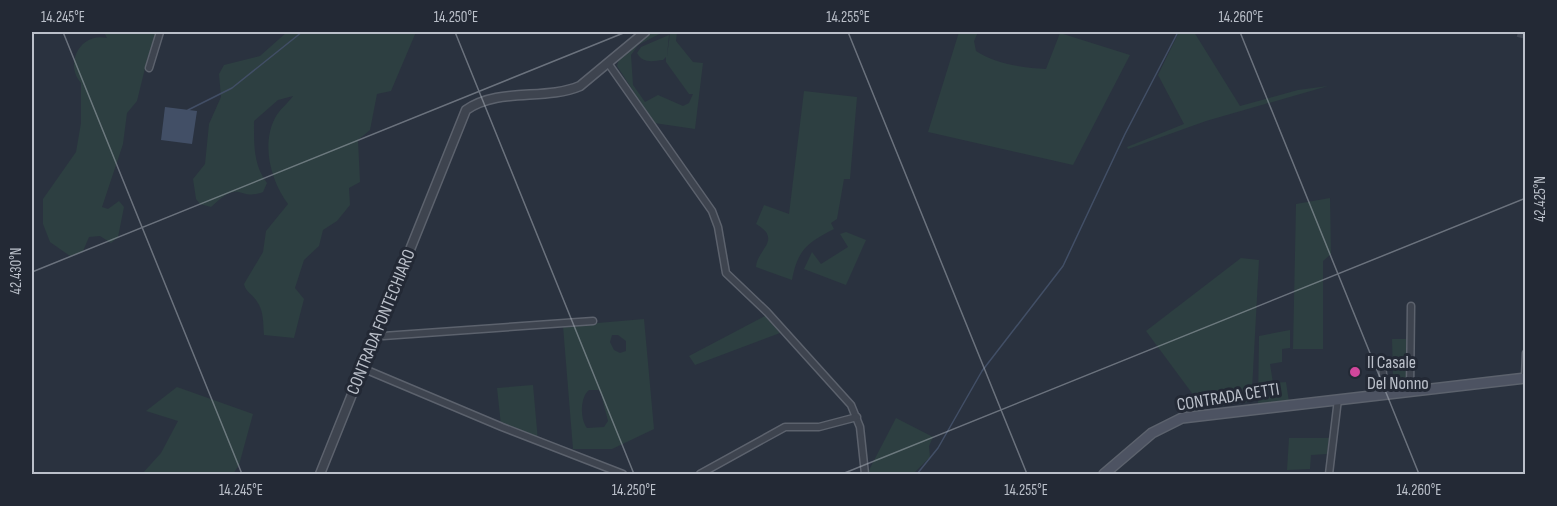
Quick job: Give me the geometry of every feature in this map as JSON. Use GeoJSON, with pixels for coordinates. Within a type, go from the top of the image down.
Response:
{"type":"FeatureCollection","features":[{"type":"Feature","properties":{"kind":"main road","name":"CONTRADA CETTI"},"geometry":{"type":"LineString","coordinates":[[1104,474],[1152,433],[1182,418],[1525,378]]}},
{"type":"Feature","properties":{"kind":"street"},"geometry":{"type":"LineString","coordinates":[[148,69],[160,32]]}},
{"type":"Feature","properties":{"kind":"street","name":"CONTRADA FONTECHIARO"},"geometry":{"type":"LineString","coordinates":[[320,474],[462,116],[474,104],[522,94],[568,91],[590,79],[645,32]]}},
{"type":"Feature","properties":{"kind":"street"},"geometry":{"type":"LineString","coordinates":[[608,63],[712,211],[718,227],[726,273],[767,312],[851,405],[857,417],[865,474]]}},
{"type":"Feature","properties":{"kind":"street"},"geometry":{"type":"LineString","coordinates":[[1410,391],[1411,306]]}},
{"type":"Feature","properties":{"kind":"street"},"geometry":{"type":"LineString","coordinates":[[376,333],[383,336],[593,321]]}},
{"type":"Feature","properties":{"kind":"street"},"geometry":{"type":"LineString","coordinates":[[1525,378],[1526,353]]}},
{"type":"Feature","properties":{"kind":"street"},"geometry":{"type":"LineString","coordinates":[[1382,364],[1385,394]]}},
{"type":"Feature","properties":{"kind":"street"},"geometry":{"type":"LineString","coordinates":[[362,368],[502,428],[623,474]]}},
{"type":"Feature","properties":{"kind":"street"},"geometry":{"type":"LineString","coordinates":[[1329,474],[1338,399]]}},
{"type":"Feature","properties":{"kind":"street"},"geometry":{"type":"LineString","coordinates":[[700,474],[785,427],[819,427],[857,417]]}},
{"type":"Feature","properties":{"kind":"shaded area"},"geometry":{"type":"Polygon","coordinates":[[[104,32],[158,32],[148,56],[137,101],[127,113],[123,144],[102,207],[108,209],[119,201],[124,207],[118,237],[111,243],[100,236],[89,237],[83,251],[70,256],[50,242],[43,224],[43,199],[76,152],[81,123],[81,83],[74,67],[75,59],[82,45],[89,40],[97,37],[107,38],[104,32]]]}},
{"type":"Feature","properties":{"kind":"shaded area"},"geometry":{"type":"Polygon","coordinates":[[[287,32],[416,32],[391,91],[377,94],[370,130],[358,140],[360,182],[349,188],[350,205],[337,221],[323,230],[319,246],[304,260],[295,288],[304,299],[294,338],[264,335],[260,308],[244,284],[263,252],[266,231],[288,204],[277,185],[268,151],[275,118],[293,96],[278,100],[254,121],[254,146],[257,161],[267,183],[263,192],[229,193],[211,207],[200,204],[196,199],[193,179],[205,164],[209,124],[221,97],[219,74],[224,65],[260,56],[287,32]]]}},
{"type":"Feature","properties":{"kind":"shaded area"},"geometry":{"type":"Polygon","coordinates":[[[650,32],[663,32],[638,45],[631,55],[633,85],[645,102],[658,95],[683,106],[689,103],[693,94],[689,94],[666,62],[666,57],[663,60],[648,61],[639,57],[637,53],[641,47],[669,35],[667,56],[670,34],[677,32],[676,41],[693,62],[703,63],[695,129],[654,123],[617,66],[620,55],[650,32]]]}},
{"type":"Feature","properties":{"kind":"shaded area"},"geometry":{"type":"Polygon","coordinates":[[[959,32],[978,32],[974,41],[976,51],[1001,62],[1028,68],[1046,69],[1060,33],[1130,55],[1073,165],[928,132],[959,32]]]}},
{"type":"Feature","properties":{"kind":"shaded area"},"geometry":{"type":"Polygon","coordinates":[[[1179,32],[1194,32],[1240,106],[1298,90],[1328,86],[1206,121],[1128,149],[1127,147],[1184,124],[1158,75],[1179,32]]]}},
{"type":"Feature","properties":{"kind":"shaded area"},"geometry":{"type":"Polygon","coordinates":[[[804,91],[857,97],[850,179],[844,179],[837,219],[831,223],[834,229],[805,248],[797,261],[792,280],[756,267],[768,235],[756,224],[764,205],[789,214],[804,91]]]}},
{"type":"Feature","properties":{"kind":"shaded area"},"geometry":{"type":"Polygon","coordinates":[[[1330,198],[1331,254],[1323,261],[1323,349],[1293,349],[1296,204],[1330,198]]]}},
{"type":"Feature","properties":{"kind":"shaded area"},"geometry":{"type":"Polygon","coordinates":[[[846,232],[866,240],[846,285],[804,269],[812,252],[821,264],[848,247],[840,234],[846,232]]]}},
{"type":"Feature","properties":{"kind":"shaded area"},"geometry":{"type":"Polygon","coordinates":[[[1241,258],[1259,260],[1252,390],[1248,402],[1203,408],[1146,331],[1241,258]]]}},
{"type":"Feature","properties":{"kind":"shaded area"},"geometry":{"type":"Polygon","coordinates":[[[765,316],[780,333],[695,365],[689,356],[765,316]]]}},
{"type":"Feature","properties":{"kind":"shaded area"},"geometry":{"type":"Polygon","coordinates":[[[644,319],[654,429],[612,449],[573,449],[563,326],[644,319]],[[612,335],[610,342],[614,350],[620,353],[626,351],[626,341],[618,335],[612,335]],[[589,390],[583,403],[582,414],[585,424],[587,428],[604,427],[608,421],[601,394],[599,390],[589,390]]]}},
{"type":"Feature","properties":{"kind":"shaded area"},"geometry":{"type":"Polygon","coordinates":[[[1290,330],[1290,348],[1282,349],[1282,362],[1270,364],[1273,383],[1286,382],[1289,402],[1258,404],[1259,336],[1290,330]]]}},
{"type":"Feature","properties":{"kind":"shaded area"},"geometry":{"type":"Polygon","coordinates":[[[1392,339],[1407,339],[1406,389],[1386,391],[1386,378],[1393,377],[1392,339]]]}},
{"type":"Feature","properties":{"kind":"shaded area"},"geometry":{"type":"Polygon","coordinates":[[[533,385],[538,441],[501,425],[497,388],[533,385]]]}},
{"type":"Feature","properties":{"kind":"shaded area"},"geometry":{"type":"Polygon","coordinates":[[[177,387],[253,414],[239,465],[233,474],[142,474],[161,453],[178,421],[146,411],[177,387]]]}},
{"type":"Feature","properties":{"kind":"shaded area"},"geometry":{"type":"Polygon","coordinates":[[[896,418],[933,437],[929,446],[930,457],[913,474],[867,474],[896,418]]]}},
{"type":"Feature","properties":{"kind":"shaded area"},"geometry":{"type":"Polygon","coordinates":[[[1289,438],[1329,438],[1327,454],[1311,455],[1310,469],[1287,470],[1289,438]]]}},
{"type":"Feature","properties":{"kind":"water"},"geometry":{"type":"Polygon","coordinates":[[[165,107],[197,111],[192,144],[161,140],[165,107]]]}},
{"type":"Feature","properties":{"kind":"waterway"},"geometry":{"type":"LineString","coordinates":[[188,110],[232,88],[302,32]]}},
{"type":"Feature","properties":{"kind":"waterway"},"geometry":{"type":"LineString","coordinates":[[917,474],[938,448],[982,371],[1063,266],[1125,134],[1178,32]]}},
{"type":"Feature","properties":{"kind":"tunnel"},"geometry":{"type":"LineString","coordinates":[[1518,32],[1526,34]]}},
{"type":"Feature","properties":{"kind":"place","name":"Il Casale Del Nonno"},"geometry":{"type":"Point","coordinates":[1355,372]}}]}
